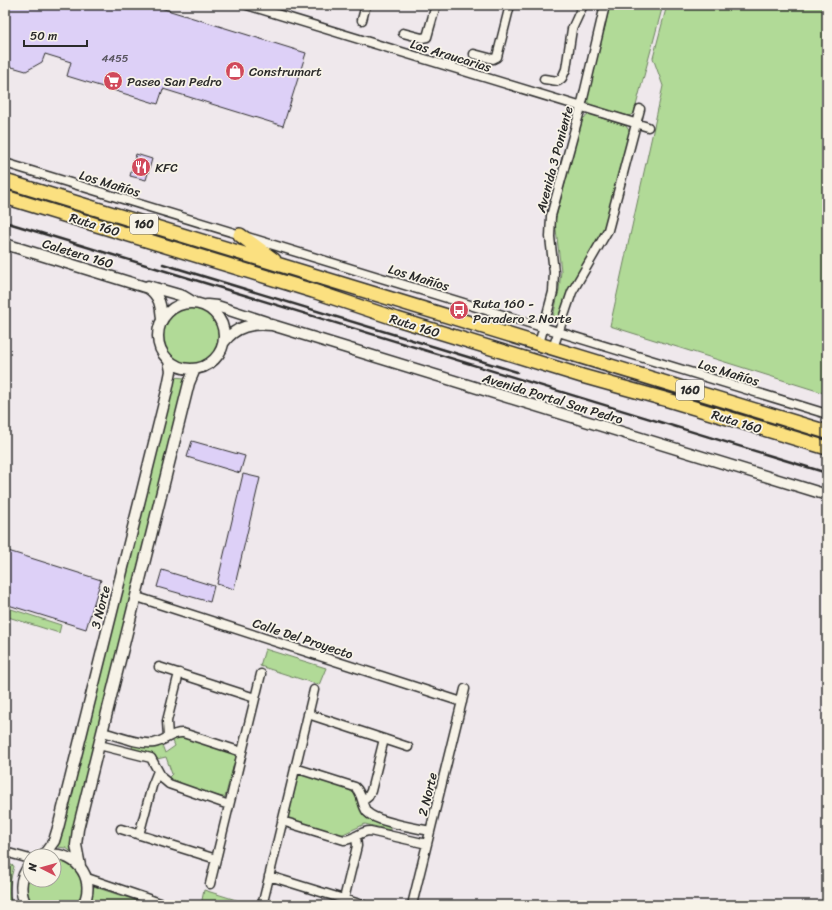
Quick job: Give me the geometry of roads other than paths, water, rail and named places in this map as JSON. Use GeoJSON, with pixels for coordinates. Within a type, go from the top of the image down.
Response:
{"type":"FeatureCollection","features":[{"type":"Feature","properties":{"kind":"highway","name":"Ruta 160"},"geometry":{"type":"LineString","coordinates":[[5,181],[827,432]]}},
{"type":"Feature","properties":{"kind":"highway","name":"Ruta 160"},"geometry":{"type":"LineString","coordinates":[[5,197],[294,285],[396,319],[827,448]]}},
{"type":"Feature","properties":{"kind":"highway"},"geometry":{"type":"LineString","coordinates":[[240,235],[284,267]]}},
{"type":"Feature","properties":{"kind":"highway"},"geometry":{"type":"LineString","coordinates":[[539,344],[541,363]]}},
{"type":"Feature","properties":{"kind":"highway"},"geometry":{"type":"LineString","coordinates":[[541,363],[549,356],[553,348]]}},
{"type":"Feature","properties":{"kind":"street","name":"Las Araucarias"},"geometry":{"type":"LineString","coordinates":[[247,5],[648,127]]}},
{"type":"Feature","properties":{"kind":"street"},"geometry":{"type":"LineString","coordinates":[[362,20],[366,5]]}},
{"type":"Feature","properties":{"kind":"street"},"geometry":{"type":"LineString","coordinates":[[403,33],[422,38],[427,37],[436,5]]}},
{"type":"Feature","properties":{"kind":"street"},"geometry":{"type":"LineString","coordinates":[[474,54],[493,60],[497,57],[510,5]]}},
{"type":"Feature","properties":{"kind":"street"},"geometry":{"type":"LineString","coordinates":[[544,78],[558,81],[565,73],[572,30],[583,5]]}},
{"type":"Feature","properties":{"kind":"street","name":"Avenida 3 Poniente"},"geometry":{"type":"LineString","coordinates":[[539,344],[551,303],[554,281],[550,237],[551,216],[581,107],[605,5]]}},
{"type":"Feature","properties":{"kind":"street"},"geometry":{"type":"LineString","coordinates":[[553,348],[572,292],[608,230],[640,109]]}},
{"type":"Feature","properties":{"kind":"street","name":"Los Mañíos"},"geometry":{"type":"LineString","coordinates":[[5,163],[827,414]]}},
{"type":"Feature","properties":{"kind":"street","name":"Caletera 160"},"geometry":{"type":"LineString","coordinates":[[5,244],[143,286],[183,296],[193,302]]}},
{"type":"Feature","properties":{"kind":"street","name":"Caletera 160"},"geometry":{"type":"LineString","coordinates":[[143,286],[152,291],[158,298],[162,320]]}},
{"type":"Feature","properties":{"kind":"street"},"geometry":{"type":"LineString","coordinates":[[193,302],[205,305],[221,320],[224,342],[222,349],[214,360],[202,367],[195,369],[181,368],[169,361],[160,349],[158,334],[162,320],[175,306],[193,302]]}},
{"type":"Feature","properties":{"kind":"street","name":"Avenida Portal San Pedro"},"geometry":{"type":"LineString","coordinates":[[205,305],[217,306],[251,316],[272,325],[827,495]]}},
{"type":"Feature","properties":{"kind":"street","name":"Avenida Portal San Pedro"},"geometry":{"type":"LineString","coordinates":[[224,342],[233,332],[243,326],[256,324],[272,325]]}},
{"type":"Feature","properties":{"kind":"street","name":"3 Norte"},"geometry":{"type":"LineString","coordinates":[[49,848],[54,841],[58,828],[167,391],[171,371],[169,361]]}},
{"type":"Feature","properties":{"kind":"street"},"geometry":{"type":"LineString","coordinates":[[83,905],[88,894],[86,878],[80,866],[77,853],[77,837],[189,383],[195,369]]}},
{"type":"Feature","properties":{"kind":"street","name":"Calle Del Proyecto"},"geometry":{"type":"LineString","coordinates":[[137,597],[462,702]]}},
{"type":"Feature","properties":{"kind":"street"},"geometry":{"type":"LineString","coordinates":[[159,666],[255,698]]}},
{"type":"Feature","properties":{"kind":"street"},"geometry":{"type":"LineString","coordinates":[[168,737],[167,721],[179,673]]}},
{"type":"Feature","properties":{"kind":"street"},"geometry":{"type":"LineString","coordinates":[[210,884],[261,674]]}},
{"type":"Feature","properties":{"kind":"street","name":"2 Norte"},"geometry":{"type":"LineString","coordinates":[[412,905],[465,689]]}},
{"type":"Feature","properties":{"kind":"street"},"geometry":{"type":"LineString","coordinates":[[263,902],[314,690]]}},
{"type":"Feature","properties":{"kind":"street"},"geometry":{"type":"LineString","coordinates":[[308,714],[408,747]]}},
{"type":"Feature","properties":{"kind":"street"},"geometry":{"type":"LineString","coordinates":[[103,732],[149,743],[158,742],[177,733],[183,733],[242,752]]}},
{"type":"Feature","properties":{"kind":"street"},"geometry":{"type":"LineString","coordinates":[[363,802],[368,798],[371,791],[384,739]]}},
{"type":"Feature","properties":{"kind":"street"},"geometry":{"type":"LineString","coordinates":[[100,745],[147,756],[154,760],[162,778],[173,786],[229,805]]}},
{"type":"Feature","properties":{"kind":"street"},"geometry":{"type":"LineString","coordinates":[[295,768],[355,788],[360,793],[367,811],[376,818],[430,831]]}},
{"type":"Feature","properties":{"kind":"street"},"geometry":{"type":"LineString","coordinates":[[139,835],[152,786],[158,771]]}},
{"type":"Feature","properties":{"kind":"street"},"geometry":{"type":"LineString","coordinates":[[282,821],[344,840],[363,832],[370,831],[427,844]]}},
{"type":"Feature","properties":{"kind":"street"},"geometry":{"type":"LineString","coordinates":[[121,829],[216,859]]}},
{"type":"Feature","properties":{"kind":"street"},"geometry":{"type":"LineString","coordinates":[[344,899],[357,846],[356,836]]}},
{"type":"Feature","properties":{"kind":"street"},"geometry":{"type":"LineString","coordinates":[[5,852],[22,857]]}},
{"type":"Feature","properties":{"kind":"street"},"geometry":{"type":"LineString","coordinates":[[62,855],[66,856],[80,866]]}},
{"type":"Feature","properties":{"kind":"street"},"geometry":{"type":"LineString","coordinates":[[269,876],[362,905]]}},
{"type":"Feature","properties":{"kind":"street"},"geometry":{"type":"LineString","coordinates":[[86,878],[100,884],[166,905]]}},
{"type":"Feature","properties":{"kind":"street"},"geometry":{"type":"LineString","coordinates":[[22,880],[21,892],[26,905]]}},
{"type":"Feature","properties":{"kind":"railway"},"geometry":{"type":"LineString","coordinates":[[5,222],[827,473]]}},
{"type":"Feature","properties":{"kind":"railway"},"geometry":{"type":"LineString","coordinates":[[163,264],[517,372]]}},
{"type":"Feature","properties":{"kind":"place","name":"Construmart"},"geometry":{"type":"Point","coordinates":[235,71]}},
{"type":"Feature","properties":{"kind":"place","name":"Paseo San Pedro"},"geometry":{"type":"Point","coordinates":[113,81]}},
{"type":"Feature","properties":{"kind":"place","name":"KFC"},"geometry":{"type":"Point","coordinates":[141,167]}},
{"type":"Feature","properties":{"kind":"place","name":"Ruta 160 - Paradero 2 Norte"},"geometry":{"type":"Point","coordinates":[459,310]}}]}
